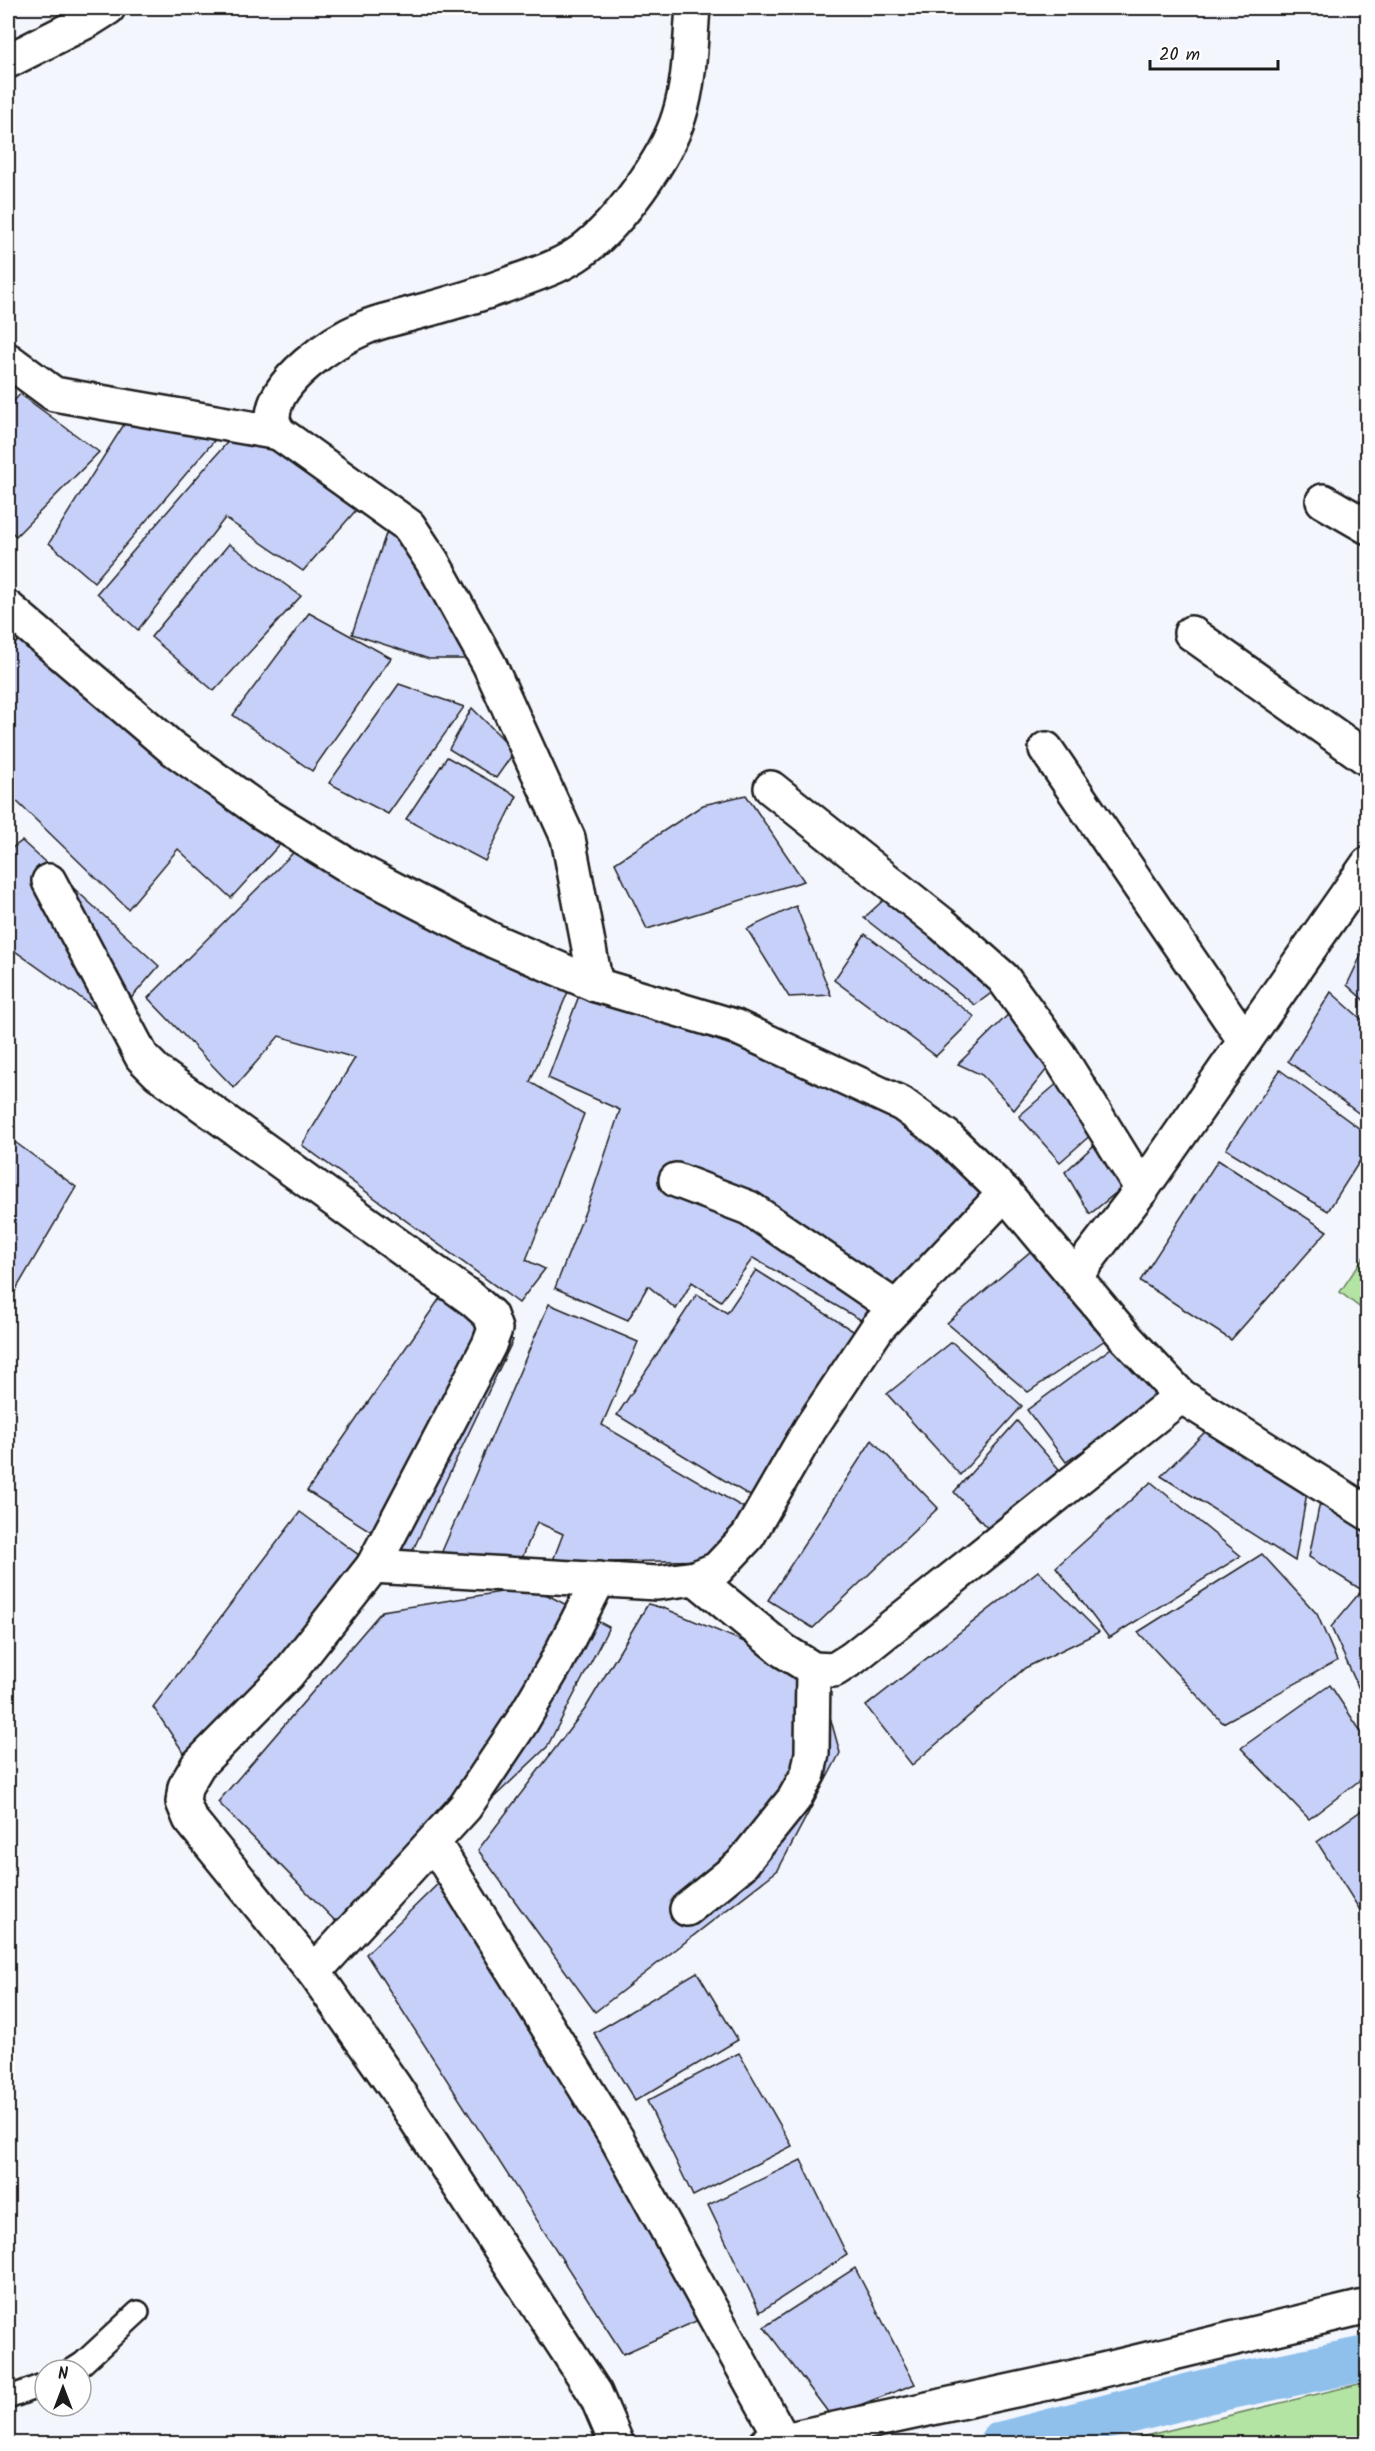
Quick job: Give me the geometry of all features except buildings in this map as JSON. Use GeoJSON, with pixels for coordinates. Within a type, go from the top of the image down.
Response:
{"type":"FeatureCollection","features":[{"type":"Feature","properties":{"kind":"street"},"geometry":{"type":"LineString","coordinates":[[8,61],[108,8]]}},
{"type":"Feature","properties":{"kind":"street"},"geometry":{"type":"LineString","coordinates":[[279,434],[273,419],[276,400],[293,378],[328,346],[365,327],[491,292],[556,267],[582,251],[612,224],[665,148],[679,116],[687,79],[693,8]]}},
{"type":"Feature","properties":{"kind":"street"},"geometry":{"type":"LineString","coordinates":[[8,360],[54,394],[279,434],[409,526],[432,561],[489,664],[567,838],[596,985]]}},
{"type":"Feature","properties":{"kind":"street"},"geometry":{"type":"LineString","coordinates":[[1323,501],[1368,527]]}},
{"type":"Feature","properties":{"kind":"street"},"geometry":{"type":"LineString","coordinates":[[8,608],[171,747],[263,813],[369,876],[494,941],[596,985],[734,1026],[902,1104],[945,1136],[1005,1193],[1127,1339],[1181,1396],[1368,1513]]}},
{"type":"Feature","properties":{"kind":"street"},"geometry":{"type":"LineString","coordinates":[[1191,633],[1368,759]]}},
{"type":"Feature","properties":{"kind":"street"},"geometry":{"type":"LineString","coordinates":[[1046,749],[1245,1041]]}},
{"type":"Feature","properties":{"kind":"street"},"geometry":{"type":"LineString","coordinates":[[771,788],[942,924],[1003,978],[1059,1055],[1142,1189]]}},
{"type":"Feature","properties":{"kind":"street"},"geometry":{"type":"LineString","coordinates":[[1075,1276],[1142,1189],[1368,864]]}},
{"type":"Feature","properties":{"kind":"street"},"geometry":{"type":"LineString","coordinates":[[49,881],[142,1057],[158,1072],[463,1292],[490,1315],[495,1329],[489,1345],[373,1566],[287,1676],[198,1765],[185,1787],[183,1802],[189,1819],[314,1972],[394,2086],[595,2393],[617,2444]]}},
{"type":"Feature","properties":{"kind":"street"},"geometry":{"type":"LineString","coordinates":[[676,1180],[749,1208],[896,1308]]}},
{"type":"Feature","properties":{"kind":"street"},"geometry":{"type":"LineString","coordinates":[[373,1566],[657,1583],[695,1578],[717,1569],[748,1536],[810,1429],[878,1327],[1005,1193]]}},
{"type":"Feature","properties":{"kind":"street"},"geometry":{"type":"LineString","coordinates":[[695,1578],[784,1651],[813,1669],[834,1671],[1181,1396]]}},
{"type":"Feature","properties":{"kind":"street"},"geometry":{"type":"LineString","coordinates":[[314,1972],[434,1843],[465,1806],[521,1723],[555,1665],[599,1579]]}},
{"type":"Feature","properties":{"kind":"street"},"geometry":{"type":"LineString","coordinates":[[687,1909],[741,1865],[794,1799],[808,1774],[812,1753],[813,1669]]}},
{"type":"Feature","properties":{"kind":"street"},"geometry":{"type":"LineString","coordinates":[[434,1843],[617,2139],[774,2442],[1057,2381],[1368,2306]]}},
{"type":"Feature","properties":{"kind":"lane"},"geometry":{"type":"LineString","coordinates":[[87,2358],[138,2312]]}},
{"type":"Feature","properties":{"kind":"lane"},"geometry":{"type":"LineString","coordinates":[[8,2398],[33,2389]]}},
{"type":"Feature","properties":{"kind":"green space"},"geometry":{"type":"Polygon","coordinates":[[[1367,1252],[1368,1313],[1340,1292],[1367,1252]]]}},
{"type":"Feature","properties":{"kind":"green space"},"geometry":{"type":"Polygon","coordinates":[[[1367,2382],[1367,2443],[1116,2443],[1367,2382]]]}},
{"type":"Feature","properties":{"kind":"waterway"},"geometry":{"type":"LineString","coordinates":[[1001,2444],[1204,2392],[1368,2358]]}}]}
